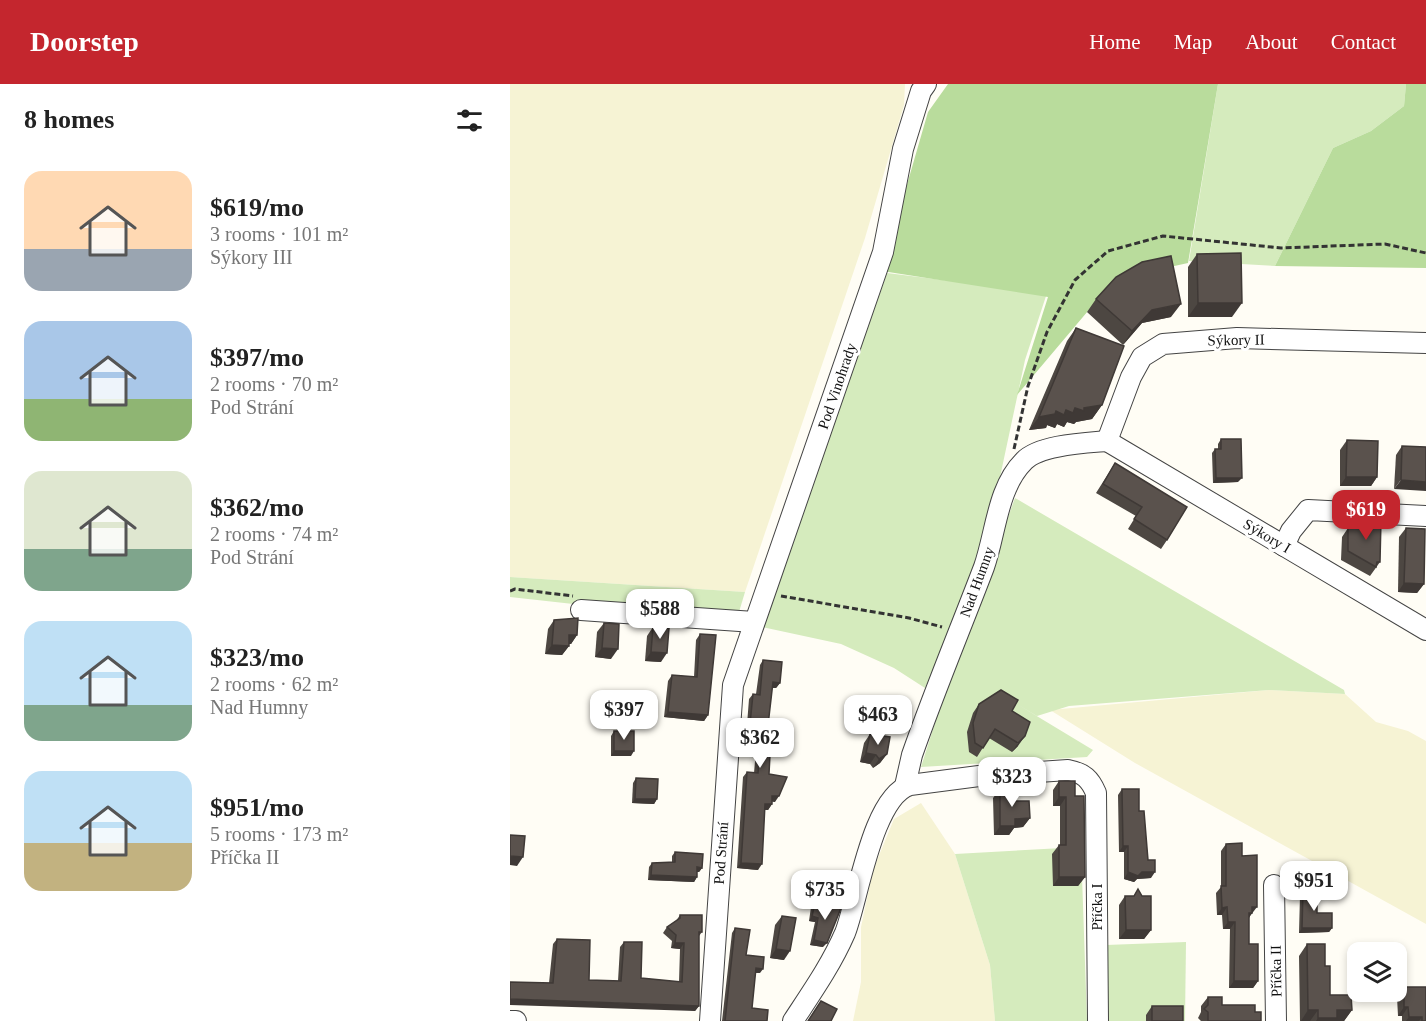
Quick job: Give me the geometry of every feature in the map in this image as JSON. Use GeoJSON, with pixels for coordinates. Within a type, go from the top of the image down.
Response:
{"type":"FeatureCollection","features":[{"type":"Feature","properties":{"kind":"street","name":"Pod Vinohrady"},"geometry":{"type":"LineString","coordinates":[[733,685],[883,252],[903,149],[921,91],[926,84]]}},
{"type":"Feature","properties":{"kind":"street","name":"Sýkory II"},"geometry":{"type":"LineString","coordinates":[[1107,441],[1131,377],[1142,357],[1163,344],[1237,338],[1426,343]]}},
{"type":"Feature","properties":{"kind":"street","name":"Nad Humny"},"geometry":{"type":"LineString","coordinates":[[794,1021],[828,967],[844,934],[874,831],[905,786],[912,755],[984,565],[1004,495],[1013,476],[1023,461],[1033,454],[1079,443],[1107,441]]}},
{"type":"Feature","properties":{"kind":"street","name":"Sýkory I"},"geometry":{"type":"LineString","coordinates":[[1107,441],[1426,630]]}},
{"type":"Feature","properties":{"kind":"street"},"geometry":{"type":"LineString","coordinates":[[1284,546],[1291,531],[1308,510],[1426,516]]}},
{"type":"Feature","properties":{"kind":"street"},"geometry":{"type":"LineString","coordinates":[[581,610],[617,606],[754,622]]}},
{"type":"Feature","properties":{"kind":"street","name":"Pod Strání"},"geometry":{"type":"LineString","coordinates":[[710,1021],[733,685]]}},
{"type":"Feature","properties":{"kind":"street","name":"Příčka I"},"geometry":{"type":"LineString","coordinates":[[905,786],[979,776],[1068,770],[1080,773],[1091,781],[1096,793],[1098,1021]]}},
{"type":"Feature","properties":{"kind":"street","name":"Příčka II"},"geometry":{"type":"LineString","coordinates":[[1274,885],[1276,1021]]}},
{"type":"Feature","properties":{"kind":"street"},"geometry":{"type":"LineString","coordinates":[[510,1021],[516,1021]]}},
{"type":"Feature","properties":{"kind":"path"},"geometry":{"type":"LineString","coordinates":[[1013,476],[1014,441],[1028,386],[1047,332],[1075,280],[1108,251],[1162,236],[1281,248],[1385,244],[1426,253]]}},
{"type":"Feature","properties":{"kind":"path"},"geometry":{"type":"LineString","coordinates":[[765,593],[909,618],[958,634]]}},
{"type":"Feature","properties":{"kind":"shaded area"},"geometry":{"type":"Polygon","coordinates":[[[510,84],[905,84],[904,105],[865,238],[745,592],[510,577],[510,84]]]}},
{"type":"Feature","properties":{"kind":"shaded area"},"geometry":{"type":"Polygon","coordinates":[[[1269,690],[1345,694],[1376,722],[1408,731],[1426,741],[1426,924],[1135,763],[1050,710],[1269,690]]]}},
{"type":"Feature","properties":{"kind":"shaded area"},"geometry":{"type":"Polygon","coordinates":[[[921,803],[955,854],[990,965],[995,1021],[853,1021],[861,982],[861,927],[873,870],[894,819],[921,803]]]}},
{"type":"Feature","properties":{"kind":"green space"},"geometry":{"type":"Polygon","coordinates":[[[948,84],[1218,84],[1188,263],[1115,279],[1017,395],[1048,297],[882,271],[928,112],[948,84]]]}},
{"type":"Feature","properties":{"kind":"green space"},"geometry":{"type":"Polygon","coordinates":[[[1218,84],[1406,84],[1404,106],[1371,131],[1333,148],[1275,266],[1189,261],[1218,84]]]}},
{"type":"Feature","properties":{"kind":"green space"},"geometry":{"type":"Polygon","coordinates":[[[1406,84],[1426,84],[1426,268],[1275,266],[1333,148],[1371,131],[1404,106],[1406,84]]]}},
{"type":"Feature","properties":{"kind":"green space"},"geometry":{"type":"Polygon","coordinates":[[[887,273],[1047,293],[1025,360],[990,524],[953,627],[925,688],[894,668],[841,644],[762,627],[887,273]]]}},
{"type":"Feature","properties":{"kind":"green space"},"geometry":{"type":"Polygon","coordinates":[[[1015,498],[1344,690],[1345,694],[1269,690],[1069,706],[1037,716],[1007,698],[1093,750],[1087,757],[921,767],[953,666],[1015,498]]]}},
{"type":"Feature","properties":{"kind":"green space"},"geometry":{"type":"Polygon","coordinates":[[[510,577],[745,592],[736,622],[510,597],[510,577]]]}},
{"type":"Feature","properties":{"kind":"green space"},"geometry":{"type":"Polygon","coordinates":[[[1081,847],[1087,1021],[995,1021],[990,965],[955,854],[1081,847]]]}},
{"type":"Feature","properties":{"kind":"green space"},"geometry":{"type":"Polygon","coordinates":[[[1186,942],[1185,1021],[1107,1021],[1106,945],[1186,942]]]}},
{"type":"Feature","properties":{"kind":"building"},"geometry":{"type":"Polygon","coordinates":[[[1241,253],[1242,303],[1198,303],[1197,254],[1241,253]]]}},
{"type":"Feature","properties":{"kind":"building"},"geometry":{"type":"Polygon","coordinates":[[[1171,256],[1181,304],[1152,310],[1132,331],[1096,299],[1116,277],[1142,262],[1171,256]]]}},
{"type":"Feature","properties":{"kind":"building"},"geometry":{"type":"Polygon","coordinates":[[[1076,328],[1124,346],[1102,405],[1084,408],[1084,411],[1075,408],[1073,413],[1066,410],[1064,415],[1056,411],[1055,414],[1039,417],[1076,328]]]}},
{"type":"Feature","properties":{"kind":"building"},"geometry":{"type":"Polygon","coordinates":[[[1221,439],[1241,439],[1242,478],[1216,478],[1215,449],[1221,449],[1221,439]]]}},
{"type":"Feature","properties":{"kind":"building"},"geometry":{"type":"Polygon","coordinates":[[[1347,440],[1378,441],[1377,477],[1346,477],[1347,440]]]}},
{"type":"Feature","properties":{"kind":"building"},"geometry":{"type":"Polygon","coordinates":[[[1402,446],[1426,447],[1426,482],[1401,480],[1402,446]]]}},
{"type":"Feature","properties":{"kind":"building"},"geometry":{"type":"Polygon","coordinates":[[[1115,463],[1187,507],[1167,540],[1134,519],[1142,507],[1103,484],[1115,463]]]}},
{"type":"Feature","properties":{"kind":"building"},"geometry":{"type":"Polygon","coordinates":[[[1362,520],[1381,520],[1380,562],[1377,562],[1376,567],[1348,551],[1348,528],[1361,528],[1362,520]]]}},
{"type":"Feature","properties":{"kind":"building"},"geometry":{"type":"Polygon","coordinates":[[[1406,528],[1425,529],[1424,584],[1404,583],[1406,528]]]}},
{"type":"Feature","properties":{"kind":"building"},"geometry":{"type":"Polygon","coordinates":[[[578,618],[577,635],[569,635],[569,646],[552,645],[554,620],[578,618]]]}},
{"type":"Feature","properties":{"kind":"building"},"geometry":{"type":"Polygon","coordinates":[[[604,623],[619,624],[618,649],[602,648],[604,623]]]}},
{"type":"Feature","properties":{"kind":"building"},"geometry":{"type":"Polygon","coordinates":[[[653,627],[669,628],[667,653],[651,652],[653,627]]]}},
{"type":"Feature","properties":{"kind":"building"},"geometry":{"type":"Polygon","coordinates":[[[700,634],[716,635],[708,715],[668,712],[672,675],[697,677],[700,634]]]}},
{"type":"Feature","properties":{"kind":"building"},"geometry":{"type":"Polygon","coordinates":[[[763,660],[782,662],[780,683],[773,682],[767,734],[771,735],[769,774],[787,777],[779,796],[772,796],[772,804],[765,804],[762,864],[741,863],[747,772],[758,773],[760,745],[748,744],[753,694],[760,695],[763,660]]]}},
{"type":"Feature","properties":{"kind":"building"},"geometry":{"type":"Polygon","coordinates":[[[1001,690],[1018,700],[1012,711],[1030,722],[1025,736],[1018,743],[995,729],[983,748],[975,743],[973,723],[979,704],[1001,690]]]}},
{"type":"Feature","properties":{"kind":"building"},"geometry":{"type":"Polygon","coordinates":[[[614,731],[634,731],[634,751],[614,751],[614,731]]]}},
{"type":"Feature","properties":{"kind":"building"},"geometry":{"type":"Polygon","coordinates":[[[870,734],[890,737],[887,754],[879,759],[876,755],[866,753],[870,734]]]}},
{"type":"Feature","properties":{"kind":"building"},"geometry":{"type":"Polygon","coordinates":[[[636,778],[658,779],[657,799],[635,799],[636,778]]]}},
{"type":"Feature","properties":{"kind":"building"},"geometry":{"type":"Polygon","coordinates":[[[1059,781],[1075,781],[1075,796],[1084,796],[1085,877],[1059,877],[1059,845],[1066,845],[1066,797],[1059,797],[1059,781]]]}},
{"type":"Feature","properties":{"kind":"building"},"geometry":{"type":"Polygon","coordinates":[[[1000,789],[1015,789],[1015,801],[1029,801],[1030,818],[1015,819],[1015,826],[1000,826],[1000,789]]]}},
{"type":"Feature","properties":{"kind":"building"},"geometry":{"type":"Polygon","coordinates":[[[1122,789],[1139,789],[1139,811],[1144,811],[1148,860],[1155,860],[1155,872],[1142,872],[1138,876],[1128,872],[1128,846],[1123,846],[1122,789]]]}},
{"type":"Feature","properties":{"kind":"building"},"geometry":{"type":"Polygon","coordinates":[[[510,835],[525,836],[523,857],[510,856],[510,835]]]}},
{"type":"Feature","properties":{"kind":"building"},"geometry":{"type":"Polygon","coordinates":[[[1242,843],[1242,856],[1257,855],[1257,907],[1252,907],[1252,913],[1249,913],[1249,944],[1258,944],[1258,981],[1234,981],[1235,922],[1228,922],[1227,907],[1222,908],[1221,886],[1226,886],[1226,844],[1242,843]]]}},
{"type":"Feature","properties":{"kind":"building"},"geometry":{"type":"Polygon","coordinates":[[[675,852],[703,854],[702,868],[697,867],[697,877],[651,875],[652,863],[675,862],[675,852]]]}},
{"type":"Feature","properties":{"kind":"building"},"geometry":{"type":"Polygon","coordinates":[[[1138,889],[1142,896],[1151,896],[1151,930],[1126,930],[1125,896],[1134,896],[1138,889]]]}},
{"type":"Feature","properties":{"kind":"building"},"geometry":{"type":"Polygon","coordinates":[[[1303,890],[1317,890],[1317,913],[1332,913],[1332,928],[1302,928],[1303,890]]]}},
{"type":"Feature","properties":{"kind":"building"},"geometry":{"type":"Polygon","coordinates":[[[815,903],[841,908],[827,943],[814,940],[818,918],[812,916],[815,903]]]}},
{"type":"Feature","properties":{"kind":"building"},"geometry":{"type":"Polygon","coordinates":[[[680,915],[702,915],[702,932],[699,932],[699,1006],[510,999],[510,982],[553,983],[557,939],[590,940],[589,980],[621,981],[624,942],[642,942],[641,978],[682,982],[684,943],[675,943],[676,935],[667,927],[680,918],[680,915]]]}},
{"type":"Feature","properties":{"kind":"building"},"geometry":{"type":"Polygon","coordinates":[[[782,916],[796,918],[790,951],[776,949],[782,916]]]}},
{"type":"Feature","properties":{"kind":"building"},"geometry":{"type":"Polygon","coordinates":[[[735,928],[750,930],[746,955],[764,957],[763,969],[756,968],[752,1008],[768,1010],[767,1021],[725,1021],[735,928]]]}},
{"type":"Feature","properties":{"kind":"building"},"geometry":{"type":"Polygon","coordinates":[[[1307,944],[1325,944],[1325,966],[1330,966],[1330,995],[1347,995],[1347,1002],[1351,1002],[1352,1010],[1337,1010],[1337,1018],[1318,1018],[1318,1010],[1308,1010],[1307,944]]]}},
{"type":"Feature","properties":{"kind":"building"},"geometry":{"type":"Polygon","coordinates":[[[1407,987],[1426,987],[1426,1021],[1422,1021],[1422,1017],[1409,1017],[1408,1007],[1404,1007],[1404,1002],[1407,1002],[1407,987]]]}},
{"type":"Feature","properties":{"kind":"building"},"geometry":{"type":"Polygon","coordinates":[[[1208,997],[1222,997],[1222,1005],[1255,1005],[1255,1012],[1261,1012],[1261,1021],[1208,1021],[1208,1012],[1204,1009],[1208,1005],[1208,997]]]}},
{"type":"Feature","properties":{"kind":"building"},"geometry":{"type":"Polygon","coordinates":[[[821,1001],[837,1009],[831,1021],[808,1021],[821,1001]]]}},
{"type":"Feature","properties":{"kind":"building"},"geometry":{"type":"Polygon","coordinates":[[[1152,1006],[1183,1006],[1183,1021],[1152,1021],[1152,1006]]]}}]}
